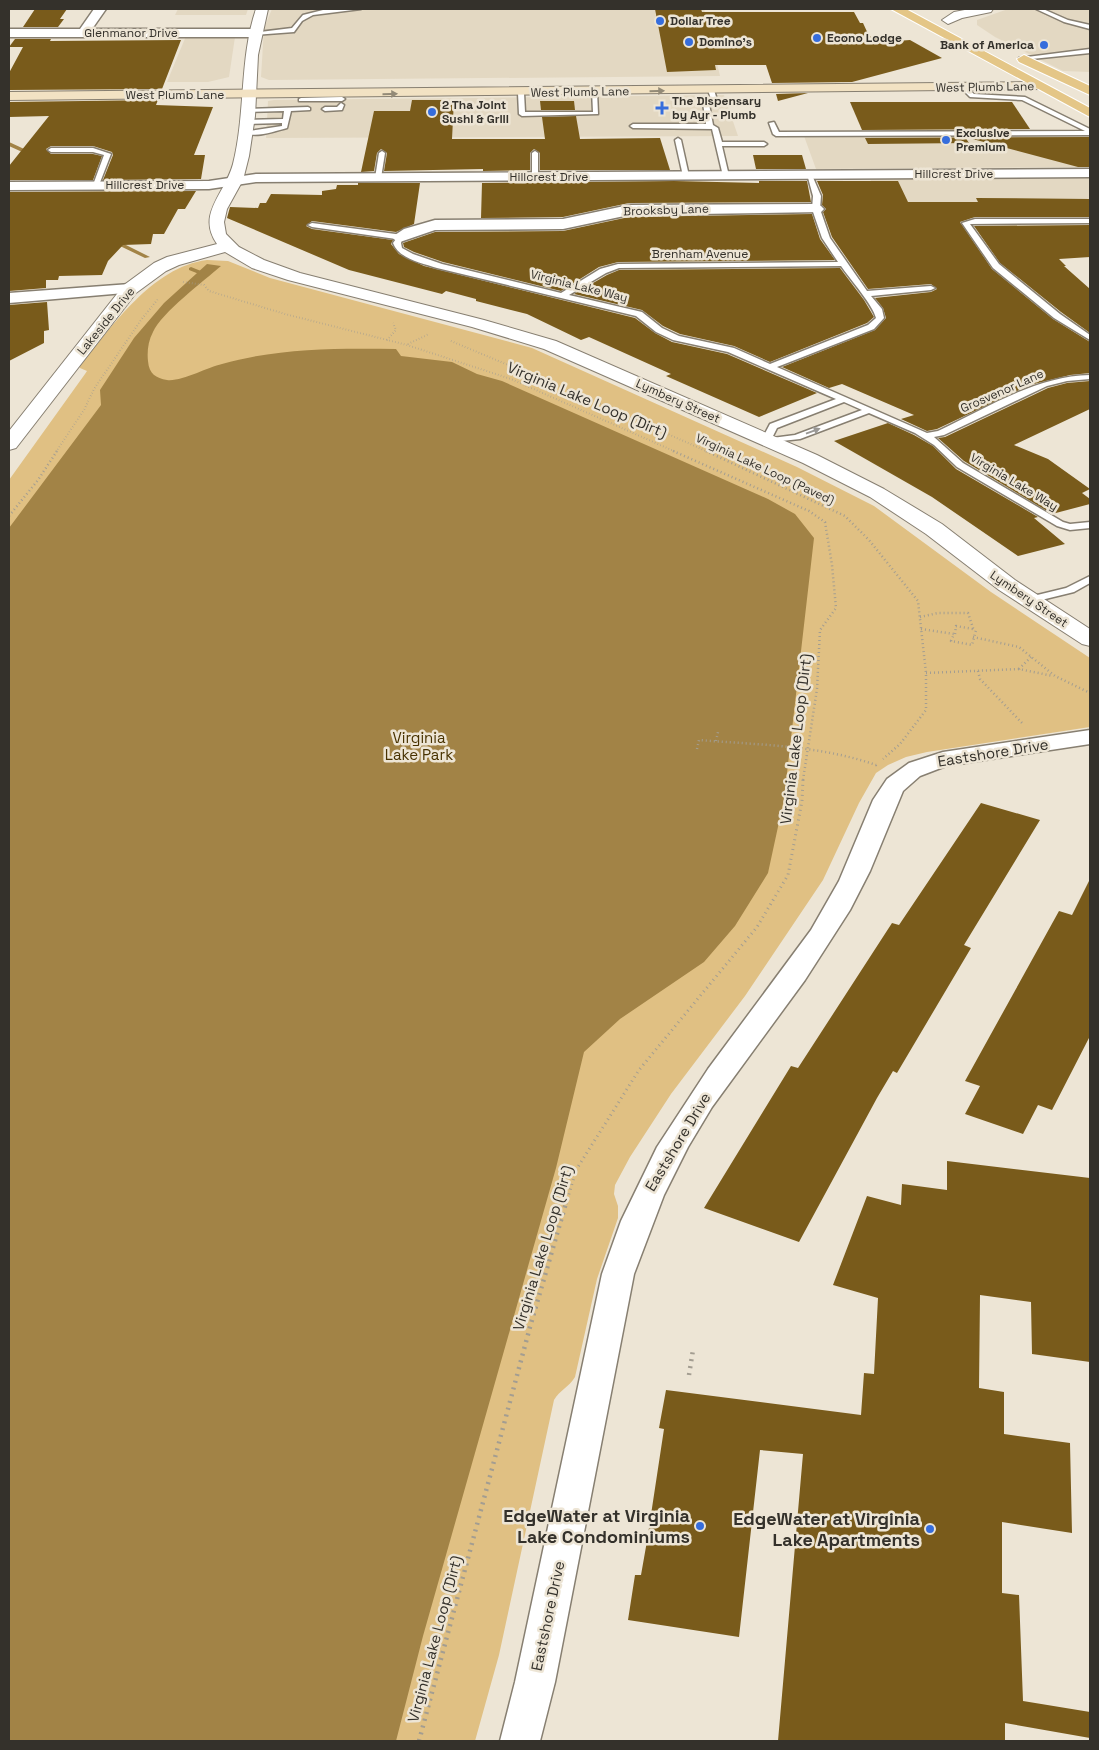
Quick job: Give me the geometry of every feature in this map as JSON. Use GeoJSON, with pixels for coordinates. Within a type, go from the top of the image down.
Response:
{"type":"FeatureCollection","features":[{"type":"Feature","properties":{"kind":"main road"},"geometry":{"type":"LineString","coordinates":[[897,9],[1023,76],[1040,81],[1090,113]]}},
{"type":"Feature","properties":{"kind":"main road"},"geometry":{"type":"LineString","coordinates":[[934,12],[962,27]]}},
{"type":"Feature","properties":{"kind":"main road"},"geometry":{"type":"LineString","coordinates":[[1017,56],[1061,82]]}},
{"type":"Feature","properties":{"kind":"main road","name":"West Plumb Lane"},"geometry":{"type":"LineString","coordinates":[[9,96],[247,109],[1023,76]]}},
{"type":"Feature","properties":{"kind":"main road","name":"West Plumb Lane"},"geometry":{"type":"LineString","coordinates":[[9,87],[247,109],[342,99],[521,93],[963,87],[1040,81],[1088,86]]}},
{"type":"Feature","properties":{"kind":"street"},"geometry":{"type":"LineString","coordinates":[[84,33],[100,9]]}},
{"type":"Feature","properties":{"kind":"street"},"geometry":{"type":"LineString","coordinates":[[227,246],[220,237],[216,223],[218,213],[235,181],[247,109],[254,32],[262,9]]}},
{"type":"Feature","properties":{"kind":"street"},"geometry":{"type":"LineString","coordinates":[[948,20],[958,15],[986,9]]}},
{"type":"Feature","properties":{"kind":"street","name":"Glenmanor Drive"},"geometry":{"type":"LineString","coordinates":[[9,33],[254,32]]}},
{"type":"Feature","properties":{"kind":"street","name":"Hillcrest Drive"},"geometry":{"type":"LineString","coordinates":[[9,186],[209,185],[256,178],[1090,173]]}},
{"type":"Feature","properties":{"kind":"street","name":"Brooksby Lane"},"geometry":{"type":"LineString","coordinates":[[400,237],[409,232],[435,225],[563,224],[629,210],[816,209]]}},
{"type":"Feature","properties":{"kind":"street","name":"Lakeside Drive"},"geometry":{"type":"LineString","coordinates":[[9,444],[130,289],[153,272],[173,261],[227,246]]}},
{"type":"Feature","properties":{"kind":"street","name":"Lymbery Street"},"geometry":{"type":"LineString","coordinates":[[227,246],[240,255],[278,271],[509,332],[550,346],[810,459],[877,493],[934,529],[982,568],[1090,639]]}},
{"type":"Feature","properties":{"kind":"street"},"geometry":{"type":"LineString","coordinates":[[9,298],[130,289]]}},
{"type":"Feature","properties":{"kind":"street","name":"Eastshore Drive"},"geometry":{"type":"LineString","coordinates":[[520,1741],[535,1682],[618,1274],[634,1224],[670,1150],[718,1075],[758,1024],[837,910],[862,859],[889,795],[897,783],[908,773],[923,765],[942,760],[1090,737]]}},
{"type":"Feature","properties":{"kind":"lane"},"geometry":{"type":"LineString","coordinates":[[254,32],[294,30],[301,19],[306,16],[330,11],[358,9]]}},
{"type":"Feature","properties":{"kind":"lane"},"geometry":{"type":"LineString","coordinates":[[1044,10],[1046,16],[1057,22]]}},
{"type":"Feature","properties":{"kind":"lane"},"geometry":{"type":"LineString","coordinates":[[1044,10],[1066,22],[1090,27]]}},
{"type":"Feature","properties":{"kind":"lane"},"geometry":{"type":"LineString","coordinates":[[1017,56],[1090,50]]}},
{"type":"Feature","properties":{"kind":"lane"},"geometry":{"type":"LineString","coordinates":[[963,87],[972,96],[1023,98],[1090,132]]}},
{"type":"Feature","properties":{"kind":"lane"},"geometry":{"type":"LineString","coordinates":[[710,126],[706,103],[714,100],[711,90]]}},
{"type":"Feature","properties":{"kind":"lane"},"geometry":{"type":"LineString","coordinates":[[521,93],[522,114],[582,114],[596,113],[594,92]]}},
{"type":"Feature","properties":{"kind":"lane"},"geometry":{"type":"LineString","coordinates":[[325,107],[340,109],[342,99]]}},
{"type":"Feature","properties":{"kind":"lane"},"geometry":{"type":"LineString","coordinates":[[247,109],[288,107],[305,102]]}},
{"type":"Feature","properties":{"kind":"lane"},"geometry":{"type":"LineString","coordinates":[[288,107],[305,102]]}},
{"type":"Feature","properties":{"kind":"lane"},"geometry":{"type":"LineString","coordinates":[[247,109],[264,132],[285,127],[288,107]]}},
{"type":"Feature","properties":{"kind":"lane"},"geometry":{"type":"LineString","coordinates":[[772,123],[776,134],[1090,132]]}},
{"type":"Feature","properties":{"kind":"lane"},"geometry":{"type":"LineString","coordinates":[[633,126],[710,126],[715,128],[726,176]]}},
{"type":"Feature","properties":{"kind":"lane"},"geometry":{"type":"LineString","coordinates":[[678,140],[686,176]]}},
{"type":"Feature","properties":{"kind":"lane"},"geometry":{"type":"LineString","coordinates":[[718,144],[764,144]]}},
{"type":"Feature","properties":{"kind":"lane"},"geometry":{"type":"LineString","coordinates":[[51,150],[93,150],[108,154],[96,185]]}},
{"type":"Feature","properties":{"kind":"lane"},"geometry":{"type":"LineString","coordinates":[[535,152],[535,177]]}},
{"type":"Feature","properties":{"kind":"lane"},"geometry":{"type":"LineString","coordinates":[[378,178],[382,153]]}},
{"type":"Feature","properties":{"kind":"lane"},"geometry":{"type":"LineString","coordinates":[[770,367],[871,328],[880,318],[878,309],[843,264],[826,238],[816,209],[817,196],[809,175]]}},
{"type":"Feature","properties":{"kind":"lane"},"geometry":{"type":"LineString","coordinates":[[1090,221],[975,221],[966,223],[996,266],[1057,316],[1090,338]]}},
{"type":"Feature","properties":{"kind":"lane"},"geometry":{"type":"LineString","coordinates":[[312,225],[400,237]]}},
{"type":"Feature","properties":{"kind":"lane","name":"Virginia Lake Way"},"geometry":{"type":"LineString","coordinates":[[400,237],[397,243],[399,249],[410,256],[440,266],[564,294],[639,314],[660,330],[676,338],[731,350],[926,436],[937,443],[960,465],[1060,524],[1070,527],[1090,525]]}},
{"type":"Feature","properties":{"kind":"lane","name":"Brenham Avenue"},"geometry":{"type":"LineString","coordinates":[[564,294],[603,271],[618,266],[843,264]]}},
{"type":"Feature","properties":{"kind":"lane"},"geometry":{"type":"LineString","coordinates":[[865,294],[931,288]]}},
{"type":"Feature","properties":{"kind":"lane","name":"Grosvenor Lane"},"geometry":{"type":"LineString","coordinates":[[926,436],[941,433],[1044,384],[1067,378],[1090,377]]}},
{"type":"Feature","properties":{"kind":"lane"},"geometry":{"type":"LineString","coordinates":[[766,441],[773,426],[844,399]]}},
{"type":"Feature","properties":{"kind":"lane"},"geometry":{"type":"LineString","coordinates":[[766,441],[797,437],[869,410]]}},
{"type":"Feature","properties":{"kind":"lane"},"geometry":{"type":"LineString","coordinates":[[1029,600],[1070,590],[1090,579]]}},
{"type":"Feature","properties":{"kind":"path","name":"Virginia Lake Loop (Dirt)"},"geometry":{"type":"LineString","coordinates":[[181,282],[200,284],[209,290],[285,314],[407,345],[520,383],[816,514],[825,522],[830,541],[832,582],[836,607],[834,613],[822,622],[820,630],[817,689],[803,772],[802,800],[788,876],[757,927],[639,1070],[576,1170],[530,1328],[419,1741]]}},
{"type":"Feature","properties":{"kind":"path"},"geometry":{"type":"LineString","coordinates":[[9,516],[38,480],[84,410],[94,389],[141,320],[161,297]]}},
{"type":"Feature","properties":{"kind":"path"},"geometry":{"type":"LineString","coordinates":[[387,340],[396,330],[393,323]]}},
{"type":"Feature","properties":{"kind":"path"},"geometry":{"type":"LineString","coordinates":[[407,345],[432,333]]}},
{"type":"Feature","properties":{"kind":"path","name":"Virginia Lake Loop (Paved)"},"geometry":{"type":"LineString","coordinates":[[448,340],[608,407],[845,516],[869,540],[918,601],[926,673],[926,710],[900,744],[876,765],[854,756],[808,750]]}},
{"type":"Feature","properties":{"kind":"path"},"geometry":{"type":"LineString","coordinates":[[920,617],[938,612],[965,612],[968,613],[973,628],[976,630]]}},
{"type":"Feature","properties":{"kind":"path"},"geometry":{"type":"LineString","coordinates":[[956,626],[976,630],[972,645],[951,641],[956,626]]}},
{"type":"Feature","properties":{"kind":"path"},"geometry":{"type":"LineString","coordinates":[[921,629],[954,634]]}},
{"type":"Feature","properties":{"kind":"path"},"geometry":{"type":"LineString","coordinates":[[974,637],[1015,645],[1055,676]]}},
{"type":"Feature","properties":{"kind":"path"},"geometry":{"type":"LineString","coordinates":[[1019,668],[1031,657]]}},
{"type":"Feature","properties":{"kind":"path"},"geometry":{"type":"LineString","coordinates":[[926,673],[1019,668],[1055,676],[1090,692]]}},
{"type":"Feature","properties":{"kind":"path"},"geometry":{"type":"LineString","coordinates":[[978,671],[980,679],[1025,726]]}},
{"type":"Feature","properties":{"kind":"path"},"geometry":{"type":"LineString","coordinates":[[716,742],[718,732]]}},
{"type":"Feature","properties":{"kind":"path"},"geometry":{"type":"LineString","coordinates":[[697,750],[699,740],[808,750]]}},
{"type":"Feature","properties":{"kind":"path"},"geometry":{"type":"LineString","coordinates":[[689,1375],[693,1350]]}},
{"type":"Feature","properties":{"kind":"shaded area"},"geometry":{"type":"Polygon","coordinates":[[[178,9],[248,9],[246,15],[175,15],[178,9]]]}},
{"type":"Feature","properties":{"kind":"shaded area"},"geometry":{"type":"Polygon","coordinates":[[[272,9],[704,9],[720,76],[269,80],[261,77],[264,28],[272,9]]]}},
{"type":"Feature","properties":{"kind":"shaded area"},"geometry":{"type":"Polygon","coordinates":[[[1008,9],[1090,9],[1090,72],[1063,71],[995,37],[977,25],[977,20],[1008,9]]]}},
{"type":"Feature","properties":{"kind":"shaded area"},"geometry":{"type":"Polygon","coordinates":[[[186,36],[235,37],[229,77],[208,82],[167,82],[186,36]]]}},
{"type":"Feature","properties":{"kind":"shaded area"},"geometry":{"type":"Polygon","coordinates":[[[724,95],[738,136],[266,138],[268,101],[274,100],[724,95]]]}},
{"type":"Feature","properties":{"kind":"shaded area"},"geometry":{"type":"Polygon","coordinates":[[[1090,133],[1090,167],[816,169],[804,136],[1090,133]]]}},
{"type":"Feature","properties":{"kind":"shaded area"},"geometry":{"type":"Polygon","coordinates":[[[1090,178],[1090,214],[888,215],[870,179],[1090,178]]]}},
{"type":"Feature","properties":{"kind":"shaded area","name":"Virginia Lake Park"},"geometry":{"type":"Polygon","coordinates":[[[207,264],[221,266],[174,306],[151,335],[148,350],[149,365],[154,375],[160,378],[167,380],[180,379],[222,364],[286,352],[330,349],[396,349],[401,356],[452,362],[477,374],[502,381],[768,499],[795,514],[814,538],[784,799],[768,873],[735,926],[704,962],[620,1019],[584,1052],[556,1168],[423,1636],[396,1741],[9,1741],[9,528],[101,405],[100,390],[134,338],[164,303],[207,264]]]}},
{"type":"Feature","properties":{"kind":"green space","name":"Virginia Lake Park"},"geometry":{"type":"Polygon","coordinates":[[[207,260],[228,261],[270,278],[532,348],[797,467],[874,506],[991,592],[1090,658],[1090,727],[927,752],[906,757],[876,773],[859,803],[823,880],[745,996],[671,1094],[630,1157],[615,1185],[614,1194],[618,1206],[618,1218],[597,1279],[575,1377],[554,1400],[499,1655],[475,1741],[9,1741],[9,480],[87,371],[79,366],[120,317],[151,286],[169,274],[187,265],[207,260]]]}},
{"type":"Feature","properties":{"kind":"building"},"geometry":{"type":"Polygon","coordinates":[[[35,9],[67,9],[60,19],[64,19],[58,27],[23,27],[35,9]]]}},
{"type":"Feature","properties":{"kind":"building"},"geometry":{"type":"Polygon","coordinates":[[[655,9],[701,9],[702,12],[854,12],[860,23],[863,23],[869,36],[894,36],[897,41],[910,40],[942,58],[852,82],[772,83],[766,65],[715,65],[716,70],[667,72],[655,9]]]}},
{"type":"Feature","properties":{"kind":"building"},"geometry":{"type":"Polygon","coordinates":[[[15,39],[51,39],[50,41],[181,40],[162,89],[9,90],[9,73],[23,47],[9,47],[15,39]]]}},
{"type":"Feature","properties":{"kind":"building"},"geometry":{"type":"Polygon","coordinates":[[[808,93],[778,101],[776,94],[808,93]]]}},
{"type":"Feature","properties":{"kind":"building"},"geometry":{"type":"Polygon","coordinates":[[[158,100],[156,105],[213,107],[194,155],[205,155],[201,179],[103,180],[113,155],[112,152],[93,146],[51,146],[46,149],[51,154],[93,154],[102,156],[93,180],[9,180],[9,166],[49,116],[9,117],[9,102],[158,100]]]}},
{"type":"Feature","properties":{"kind":"building"},"geometry":{"type":"Polygon","coordinates":[[[412,100],[454,100],[452,139],[545,139],[542,117],[576,116],[580,139],[660,138],[670,170],[540,170],[540,153],[534,149],[530,153],[530,170],[384,171],[387,153],[381,149],[377,153],[374,171],[361,172],[374,111],[410,111],[412,100]]]}},
{"type":"Feature","properties":{"kind":"building"},"geometry":{"type":"Polygon","coordinates":[[[540,101],[574,101],[575,110],[541,110],[540,101]]]}},
{"type":"Feature","properties":{"kind":"building"},"geometry":{"type":"Polygon","coordinates":[[[850,102],[1012,102],[1030,129],[862,130],[850,102]]]}},
{"type":"Feature","properties":{"kind":"building"},"geometry":{"type":"Polygon","coordinates":[[[1090,137],[1090,167],[1078,167],[967,138],[1090,137]]]}},
{"type":"Feature","properties":{"kind":"building"},"geometry":{"type":"Polygon","coordinates":[[[865,138],[965,138],[969,143],[868,144],[865,138]]]}},
{"type":"Feature","properties":{"kind":"building"},"geometry":{"type":"Polygon","coordinates":[[[753,155],[802,155],[806,169],[756,169],[753,155]]]}},
{"type":"Feature","properties":{"kind":"building"},"geometry":{"type":"Polygon","coordinates":[[[674,181],[759,183],[759,181],[807,181],[811,202],[629,203],[563,217],[481,218],[482,183],[674,181]]]}},
{"type":"Feature","properties":{"kind":"building"},"geometry":{"type":"Polygon","coordinates":[[[817,181],[898,181],[908,202],[978,202],[976,198],[1090,199],[1090,217],[975,217],[960,222],[992,269],[1053,319],[1090,342],[1090,373],[1070,375],[1030,385],[937,429],[927,431],[901,419],[914,415],[842,384],[829,388],[782,367],[875,330],[886,318],[883,308],[875,298],[931,292],[937,289],[931,284],[868,289],[832,237],[823,212],[826,209],[822,205],[823,195],[817,181]]]}},
{"type":"Feature","properties":{"kind":"building"},"geometry":{"type":"Polygon","coordinates":[[[358,183],[420,183],[414,224],[396,232],[312,221],[306,226],[312,229],[393,240],[391,244],[399,254],[424,266],[635,318],[655,333],[672,342],[727,354],[817,393],[759,417],[666,376],[671,374],[589,337],[581,340],[527,314],[476,301],[476,299],[446,291],[442,294],[349,270],[227,218],[230,207],[258,208],[260,203],[266,203],[271,194],[322,195],[322,191],[336,189],[337,185],[358,185],[358,183]]]}},
{"type":"Feature","properties":{"kind":"building"},"geometry":{"type":"Polygon","coordinates":[[[196,191],[185,209],[178,209],[164,234],[153,234],[151,244],[123,245],[108,261],[102,275],[59,276],[58,280],[46,280],[46,288],[9,291],[9,192],[196,191]]]}},
{"type":"Feature","properties":{"kind":"building"},"geometry":{"type":"Polygon","coordinates":[[[812,214],[820,239],[835,260],[618,262],[599,267],[561,291],[443,262],[414,252],[404,247],[403,243],[435,232],[563,231],[629,217],[812,214]]]}},
{"type":"Feature","properties":{"kind":"building"},"geometry":{"type":"Polygon","coordinates":[[[1090,225],[1090,257],[1059,259],[1066,266],[1064,266],[1090,289],[1090,333],[1000,263],[974,226],[1090,225]]]}},
{"type":"Feature","properties":{"kind":"building"},"geometry":{"type":"Polygon","coordinates":[[[840,268],[874,317],[867,323],[770,362],[734,346],[680,334],[663,326],[642,310],[574,294],[619,270],[840,268]]]}},
{"type":"Feature","properties":{"kind":"building"},"geometry":{"type":"Polygon","coordinates":[[[47,302],[49,330],[44,331],[44,343],[9,361],[9,305],[47,302]]]}},
{"type":"Feature","properties":{"kind":"building"},"geometry":{"type":"Polygon","coordinates":[[[1090,381],[1090,409],[1014,445],[1048,459],[1090,489],[1082,493],[1090,499],[1090,504],[1052,514],[964,461],[938,438],[945,437],[1048,388],[1067,383],[1090,381]]]}},
{"type":"Feature","properties":{"kind":"building"},"geometry":{"type":"Polygon","coordinates":[[[888,423],[933,446],[956,469],[1038,517],[1034,518],[1065,544],[1018,556],[932,497],[834,441],[888,423]]]}},
{"type":"Feature","properties":{"kind":"building"},"geometry":{"type":"Polygon","coordinates":[[[981,803],[1040,820],[964,945],[971,948],[897,1073],[893,1071],[877,1098],[799,1242],[704,1208],[791,1066],[798,1068],[892,923],[899,925],[981,803]]]}},
{"type":"Feature","properties":{"kind":"building"},"geometry":{"type":"Polygon","coordinates":[[[1090,879],[1090,1036],[1052,1110],[1038,1105],[1023,1134],[965,1114],[980,1086],[965,1081],[1059,911],[1072,915],[1090,879]]]}},
{"type":"Feature","properties":{"kind":"building"},"geometry":{"type":"Polygon","coordinates":[[[947,1161],[1090,1178],[1090,1362],[1032,1354],[1031,1302],[980,1295],[979,1388],[1004,1392],[1004,1434],[1070,1443],[1072,1533],[1002,1522],[1002,1593],[1019,1595],[1023,1701],[1090,1712],[1090,1738],[1005,1723],[1005,1741],[778,1741],[803,1454],[760,1450],[739,1637],[628,1620],[635,1575],[641,1575],[647,1541],[664,1429],[659,1428],[666,1390],[861,1415],[864,1373],[874,1374],[878,1298],[833,1285],[867,1196],[901,1205],[902,1184],[947,1190],[947,1161]]]}},
{"type":"Feature","properties":{"kind":"waterway"},"geometry":{"type":"LineString","coordinates":[[9,144],[33,155]]}},
{"type":"Feature","properties":{"kind":"waterway"},"geometry":{"type":"LineString","coordinates":[[111,242],[147,257]]}},
{"type":"Feature","properties":{"kind":"waterway"},"geometry":{"type":"LineString","coordinates":[[191,269],[199,272]]}},
{"type":"Feature","properties":{"kind":"place","name":"Dollar Tree"},"geometry":{"type":"Point","coordinates":[660,21]}},
{"type":"Feature","properties":{"kind":"place","name":"Econo Lodge"},"geometry":{"type":"Point","coordinates":[817,38]}},
{"type":"Feature","properties":{"kind":"place","name":"Domino's"},"geometry":{"type":"Point","coordinates":[689,42]}},
{"type":"Feature","properties":{"kind":"place","name":"Bank of America"},"geometry":{"type":"Point","coordinates":[1044,45]}},
{"type":"Feature","properties":{"kind":"place","name":"The Dispensary by Ayr - Plumb"},"geometry":{"type":"Point","coordinates":[662,108]}},
{"type":"Feature","properties":{"kind":"place","name":"2 Tha Joint Sushi & Grill"},"geometry":{"type":"Point","coordinates":[432,112]}},
{"type":"Feature","properties":{"kind":"place","name":"Exclusive Premium"},"geometry":{"type":"Point","coordinates":[946,140]}},
{"type":"Feature","properties":{"kind":"place","name":"EdgeWater at Virginia Lake Condominiums"},"geometry":{"type":"Point","coordinates":[700,1526]}},
{"type":"Feature","properties":{"kind":"place","name":"EdgeWater at Virginia Lake Apartments"},"geometry":{"type":"Point","coordinates":[930,1529]}}]}
